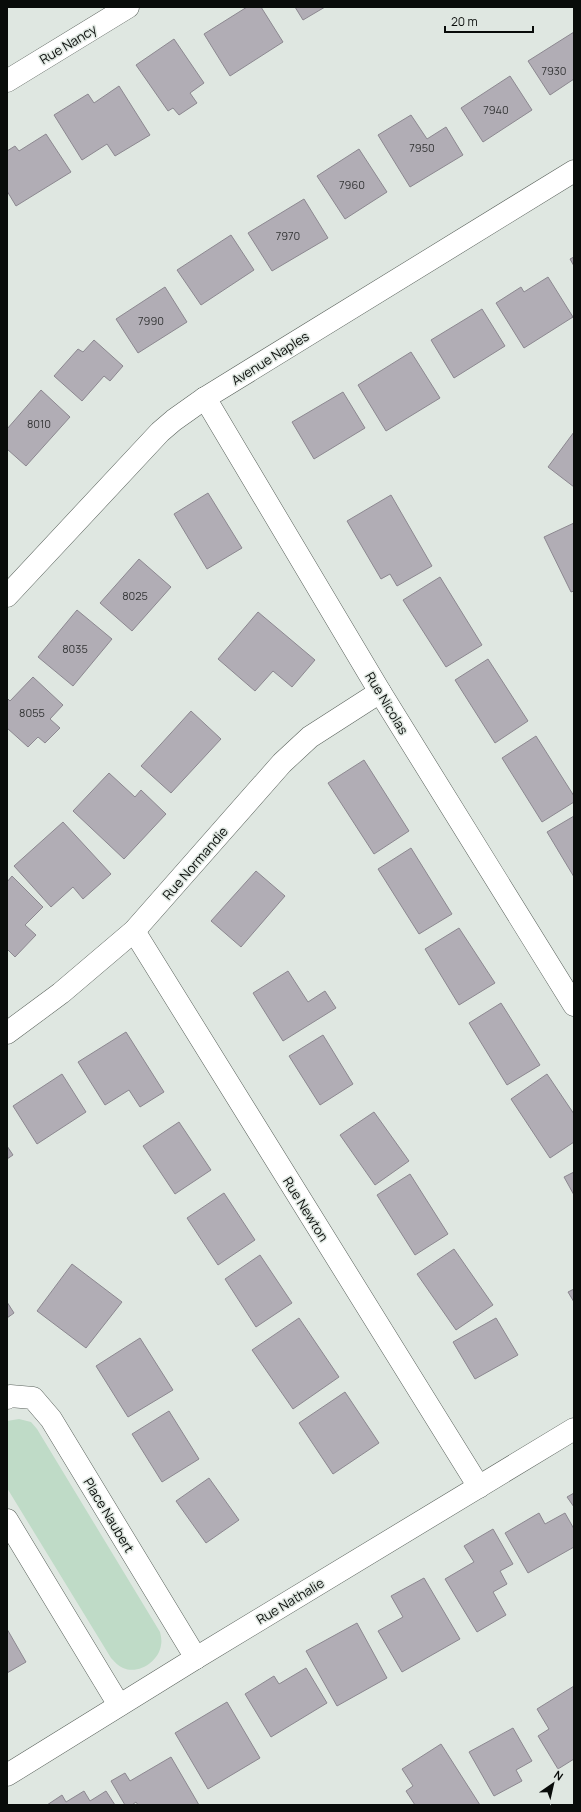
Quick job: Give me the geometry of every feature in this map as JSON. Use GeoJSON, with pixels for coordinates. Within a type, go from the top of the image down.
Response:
{"type":"FeatureCollection","features":[{"type":"Feature","properties":{"kind":"street","name":"Rue Nancy"},"geometry":{"type":"LineString","coordinates":[[7,81],[128,7]]}},
{"type":"Feature","properties":{"kind":"street","name":"Avenue Naples"},"geometry":{"type":"LineString","coordinates":[[7,596],[160,432],[174,420],[205,398],[574,171]]}},
{"type":"Feature","properties":{"kind":"street","name":"Rue Nicolas"},"geometry":{"type":"LineString","coordinates":[[205,398],[380,692],[574,1006]]}},
{"type":"Feature","properties":{"kind":"street","name":"Rue Normandie"},"geometry":{"type":"LineString","coordinates":[[7,1033],[60,993],[134,932],[282,764],[310,737],[380,692]]}},
{"type":"Feature","properties":{"kind":"street","name":"Rue Newton"},"geometry":{"type":"LineString","coordinates":[[134,932],[479,1486]]}},
{"type":"Feature","properties":{"kind":"street","name":"Place Naubert"},"geometry":{"type":"LineString","coordinates":[[7,1398],[10,1396],[33,1398],[51,1419],[196,1658]]}},
{"type":"Feature","properties":{"kind":"street","name":"Rue Nathalie"},"geometry":{"type":"LineString","coordinates":[[7,1776],[119,1705],[574,1429]]}},
{"type":"Feature","properties":{"kind":"street"},"geometry":{"type":"LineString","coordinates":[[7,1520],[119,1705]]}},
{"type":"Feature","properties":{"kind":"green space"},"geometry":{"type":"Polygon","coordinates":[[[19,1419],[31,1422],[37,1429],[160,1632],[161,1642],[159,1651],[152,1661],[142,1668],[129,1670],[119,1666],[111,1658],[7,1488],[7,1421],[19,1419]]]}},
{"type":"Feature","properties":{"kind":"building"},"geometry":{"type":"Polygon","coordinates":[[[247,7],[261,7],[283,42],[230,76],[204,34],[247,7]]]}},
{"type":"Feature","properties":{"kind":"building"},"geometry":{"type":"Polygon","coordinates":[[[295,7],[325,7],[303,20],[295,7]]]}},
{"type":"Feature","properties":{"kind":"building"},"geometry":{"type":"Polygon","coordinates":[[[574,32],[574,79],[550,95],[528,61],[574,32]]]}},
{"type":"Feature","properties":{"kind":"building"},"geometry":{"type":"Polygon","coordinates":[[[174,39],[204,83],[190,93],[197,103],[179,115],[173,108],[168,111],[136,65],[174,39]]]}},
{"type":"Feature","properties":{"kind":"building"},"geometry":{"type":"Polygon","coordinates":[[[510,76],[532,110],[483,142],[461,108],[510,76]]]}},
{"type":"Feature","properties":{"kind":"building"},"geometry":{"type":"Polygon","coordinates":[[[119,86],[150,135],[115,156],[107,144],[82,160],[54,115],[88,94],[94,103],[119,86]]]}},
{"type":"Feature","properties":{"kind":"building"},"geometry":{"type":"Polygon","coordinates":[[[411,115],[427,139],[446,127],[463,155],[410,187],[378,135],[411,115]]]}},
{"type":"Feature","properties":{"kind":"building"},"geometry":{"type":"Polygon","coordinates":[[[46,134],[71,172],[16,206],[7,191],[7,151],[15,146],[19,151],[46,134]]]}},
{"type":"Feature","properties":{"kind":"building"},"geometry":{"type":"Polygon","coordinates":[[[359,149],[387,192],[345,219],[317,176],[359,149]]]}},
{"type":"Feature","properties":{"kind":"building"},"geometry":{"type":"Polygon","coordinates":[[[304,199],[328,238],[272,271],[248,233],[304,199]]]}},
{"type":"Feature","properties":{"kind":"building"},"geometry":{"type":"Polygon","coordinates":[[[231,235],[254,270],[201,305],[177,270],[231,235]]]}},
{"type":"Feature","properties":{"kind":"building"},"geometry":{"type":"Polygon","coordinates":[[[574,257],[574,266],[570,259],[574,257]]]}},
{"type":"Feature","properties":{"kind":"building"},"geometry":{"type":"Polygon","coordinates":[[[548,277],[573,317],[524,348],[496,303],[521,287],[524,292],[548,277]]]}},
{"type":"Feature","properties":{"kind":"building"},"geometry":{"type":"Polygon","coordinates":[[[165,287],[187,322],[138,353],[116,319],[165,287]]]}},
{"type":"Feature","properties":{"kind":"building"},"geometry":{"type":"Polygon","coordinates":[[[482,309],[505,346],[454,378],[431,340],[482,309]]]}},
{"type":"Feature","properties":{"kind":"building"},"geometry":{"type":"Polygon","coordinates":[[[94,340],[123,366],[110,381],[104,376],[82,401],[54,376],[78,349],[83,352],[94,340]]]}},
{"type":"Feature","properties":{"kind":"building"},"geometry":{"type":"Polygon","coordinates":[[[411,352],[440,398],[386,431],[358,385],[411,352]]]}},
{"type":"Feature","properties":{"kind":"building"},"geometry":{"type":"Polygon","coordinates":[[[41,390],[70,417],[26,466],[7,449],[7,429],[41,390]]]}},
{"type":"Feature","properties":{"kind":"building"},"geometry":{"type":"Polygon","coordinates":[[[343,392],[365,428],[314,459],[292,422],[343,392]]]}},
{"type":"Feature","properties":{"kind":"building"},"geometry":{"type":"Polygon","coordinates":[[[574,432],[574,487],[548,467],[574,432]]]}},
{"type":"Feature","properties":{"kind":"building"},"geometry":{"type":"Polygon","coordinates":[[[208,493],[242,548],[207,569],[174,514],[208,493]]]}},
{"type":"Feature","properties":{"kind":"building"},"geometry":{"type":"Polygon","coordinates":[[[391,495],[432,566],[397,586],[390,574],[381,579],[347,521],[391,495]]]}},
{"type":"Feature","properties":{"kind":"building"},"geometry":{"type":"Polygon","coordinates":[[[574,523],[574,591],[571,592],[544,537],[574,523]]]}},
{"type":"Feature","properties":{"kind":"building"},"geometry":{"type":"Polygon","coordinates":[[[139,559],[171,587],[132,631],[100,603],[139,559]]]}},
{"type":"Feature","properties":{"kind":"building"},"geometry":{"type":"Polygon","coordinates":[[[440,577],[482,645],[446,667],[403,600],[440,577]]]}},
{"type":"Feature","properties":{"kind":"building"},"geometry":{"type":"Polygon","coordinates":[[[77,610],[112,639],[73,686],[38,657],[77,610]]]}},
{"type":"Feature","properties":{"kind":"building"},"geometry":{"type":"Polygon","coordinates":[[[258,612],[315,660],[292,687],[273,671],[255,691],[218,659],[258,612]]]}},
{"type":"Feature","properties":{"kind":"building"},"geometry":{"type":"Polygon","coordinates":[[[488,659],[528,721],[495,743],[455,680],[488,659]]]}},
{"type":"Feature","properties":{"kind":"building"},"geometry":{"type":"Polygon","coordinates":[[[33,677],[63,705],[50,719],[60,728],[45,743],[38,737],[28,747],[7,728],[7,698],[10,701],[33,677]]]}},
{"type":"Feature","properties":{"kind":"building"},"geometry":{"type":"Polygon","coordinates":[[[191,711],[221,739],[171,793],[141,766],[191,711]]]}},
{"type":"Feature","properties":{"kind":"building"},"geometry":{"type":"Polygon","coordinates":[[[536,736],[574,796],[574,802],[542,822],[502,758],[536,736]]]}},
{"type":"Feature","properties":{"kind":"building"},"geometry":{"type":"Polygon","coordinates":[[[364,760],[409,831],[374,854],[328,783],[364,760]]]}},
{"type":"Feature","properties":{"kind":"building"},"geometry":{"type":"Polygon","coordinates":[[[109,773],[135,797],[141,790],[166,814],[124,859],[73,811],[109,773]]]}},
{"type":"Feature","properties":{"kind":"building"},"geometry":{"type":"Polygon","coordinates":[[[574,816],[574,877],[547,832],[574,816]]]}},
{"type":"Feature","properties":{"kind":"building"},"geometry":{"type":"Polygon","coordinates":[[[63,822],[111,874],[83,899],[73,887],[51,907],[14,866],[63,822]]]}},
{"type":"Feature","properties":{"kind":"building"},"geometry":{"type":"Polygon","coordinates":[[[411,848],[452,914],[419,934],[378,869],[411,848]]]}},
{"type":"Feature","properties":{"kind":"building"},"geometry":{"type":"Polygon","coordinates":[[[256,871],[285,896],[241,947],[211,921],[256,871]]]}},
{"type":"Feature","properties":{"kind":"building"},"geometry":{"type":"Polygon","coordinates":[[[12,876],[43,907],[25,925],[36,935],[15,957],[7,949],[7,882],[12,876]]]}},
{"type":"Feature","properties":{"kind":"building"},"geometry":{"type":"Polygon","coordinates":[[[459,928],[495,983],[459,1005],[425,949],[459,928]]]}},
{"type":"Feature","properties":{"kind":"building"},"geometry":{"type":"Polygon","coordinates":[[[288,971],[308,1002],[325,991],[336,1008],[283,1041],[253,993],[288,971]]]}},
{"type":"Feature","properties":{"kind":"building"},"geometry":{"type":"Polygon","coordinates":[[[501,1003],[540,1065],[507,1085],[469,1023],[501,1003]]]}},
{"type":"Feature","properties":{"kind":"building"},"geometry":{"type":"Polygon","coordinates":[[[126,1032],[164,1092],[140,1107],[129,1090],[105,1105],[78,1062],[126,1032]]]}},
{"type":"Feature","properties":{"kind":"building"},"geometry":{"type":"Polygon","coordinates":[[[323,1035],[353,1084],[320,1105],[289,1056],[323,1035]]]}},
{"type":"Feature","properties":{"kind":"building"},"geometry":{"type":"Polygon","coordinates":[[[62,1074],[86,1112],[37,1144],[13,1106],[62,1074]]]}},
{"type":"Feature","properties":{"kind":"building"},"geometry":{"type":"Polygon","coordinates":[[[547,1074],[574,1114],[574,1142],[550,1158],[511,1099],[547,1074]]]}},
{"type":"Feature","properties":{"kind":"building"},"geometry":{"type":"Polygon","coordinates":[[[374,1112],[409,1161],[375,1185],[340,1135],[374,1112]]]}},
{"type":"Feature","properties":{"kind":"building"},"geometry":{"type":"Polygon","coordinates":[[[179,1122],[211,1170],[175,1194],[143,1146],[179,1122]]]}},
{"type":"Feature","properties":{"kind":"building"},"geometry":{"type":"Polygon","coordinates":[[[7,1146],[13,1155],[7,1159],[7,1146]]]}},
{"type":"Feature","properties":{"kind":"building"},"geometry":{"type":"Polygon","coordinates":[[[574,1172],[574,1195],[564,1177],[574,1172]]]}},
{"type":"Feature","properties":{"kind":"building"},"geometry":{"type":"Polygon","coordinates":[[[410,1174],[448,1234],[415,1255],[377,1195],[410,1174]]]}},
{"type":"Feature","properties":{"kind":"building"},"geometry":{"type":"Polygon","coordinates":[[[224,1193],[255,1240],[218,1265],[187,1218],[224,1193]]]}},
{"type":"Feature","properties":{"kind":"building"},"geometry":{"type":"Polygon","coordinates":[[[454,1249],[493,1305],[456,1330],[417,1274],[454,1249]]]}},
{"type":"Feature","properties":{"kind":"building"},"geometry":{"type":"Polygon","coordinates":[[[260,1255],[292,1303],[256,1327],[225,1279],[260,1255]]]}},
{"type":"Feature","properties":{"kind":"building"},"geometry":{"type":"Polygon","coordinates":[[[72,1264],[122,1302],[86,1348],[37,1311],[72,1264]]]}},
{"type":"Feature","properties":{"kind":"building"},"geometry":{"type":"Polygon","coordinates":[[[574,1289],[574,1302],[568,1292],[574,1289]]]}},
{"type":"Feature","properties":{"kind":"building"},"geometry":{"type":"Polygon","coordinates":[[[7,1302],[14,1313],[7,1318],[7,1302]]]}},
{"type":"Feature","properties":{"kind":"building"},"geometry":{"type":"Polygon","coordinates":[[[299,1318],[339,1377],[293,1409],[252,1350],[299,1318]]]}},
{"type":"Feature","properties":{"kind":"building"},"geometry":{"type":"Polygon","coordinates":[[[496,1318],[518,1355],[475,1379],[453,1342],[496,1318]]]}},
{"type":"Feature","properties":{"kind":"building"},"geometry":{"type":"Polygon","coordinates":[[[140,1338],[173,1390],[128,1417],[96,1366],[140,1338]]]}},
{"type":"Feature","properties":{"kind":"building"},"geometry":{"type":"Polygon","coordinates":[[[345,1392],[379,1443],[333,1474],[299,1423],[345,1392]]]}},
{"type":"Feature","properties":{"kind":"building"},"geometry":{"type":"Polygon","coordinates":[[[169,1411],[199,1459],[162,1482],[132,1434],[169,1411]]]}},
{"type":"Feature","properties":{"kind":"building"},"geometry":{"type":"Polygon","coordinates":[[[209,1478],[239,1520],[206,1543],[176,1501],[209,1478]]]}},
{"type":"Feature","properties":{"kind":"building"},"geometry":{"type":"Polygon","coordinates":[[[574,1493],[574,1507],[567,1497],[574,1493]]]}},
{"type":"Feature","properties":{"kind":"building"},"geometry":{"type":"Polygon","coordinates":[[[539,1513],[545,1524],[565,1513],[574,1529],[574,1547],[528,1573],[505,1533],[539,1513]]]}},
{"type":"Feature","properties":{"kind":"building"},"geometry":{"type":"Polygon","coordinates":[[[493,1529],[513,1564],[500,1571],[507,1584],[493,1592],[506,1615],[477,1632],[445,1579],[474,1562],[464,1546],[493,1529]]]}},
{"type":"Feature","properties":{"kind":"building"},"geometry":{"type":"Polygon","coordinates":[[[424,1578],[460,1639],[402,1672],[378,1631],[403,1617],[391,1596],[424,1578]]]}},
{"type":"Feature","properties":{"kind":"building"},"geometry":{"type":"Polygon","coordinates":[[[357,1623],[387,1678],[337,1706],[306,1651],[357,1623]]]}},
{"type":"Feature","properties":{"kind":"building"},"geometry":{"type":"Polygon","coordinates":[[[7,1629],[26,1662],[7,1673],[7,1629]]]}},
{"type":"Feature","properties":{"kind":"building"},"geometry":{"type":"Polygon","coordinates":[[[306,1668],[327,1703],[271,1737],[245,1694],[274,1676],[279,1684],[306,1668]]]}},
{"type":"Feature","properties":{"kind":"building"},"geometry":{"type":"Polygon","coordinates":[[[574,1686],[574,1759],[558,1769],[538,1736],[549,1729],[537,1709],[574,1686]]]}},
{"type":"Feature","properties":{"kind":"building"},"geometry":{"type":"Polygon","coordinates":[[[227,1702],[260,1758],[208,1789],[175,1733],[227,1702]]]}},
{"type":"Feature","properties":{"kind":"building"},"geometry":{"type":"Polygon","coordinates":[[[513,1728],[532,1761],[516,1770],[522,1781],[494,1796],[469,1752],[513,1728]]]}},
{"type":"Feature","properties":{"kind":"building"},"geometry":{"type":"Polygon","coordinates":[[[441,1744],[480,1805],[415,1805],[406,1791],[413,1786],[402,1769],[441,1744]]]}},
{"type":"Feature","properties":{"kind":"building"},"geometry":{"type":"Polygon","coordinates":[[[171,1757],[199,1805],[138,1805],[136,1802],[132,1805],[125,1805],[111,1781],[125,1773],[130,1781],[171,1757]]]}},
{"type":"Feature","properties":{"kind":"building"},"geometry":{"type":"Polygon","coordinates":[[[84,1791],[90,1801],[106,1791],[115,1805],[47,1805],[62,1795],[66,1802],[84,1791]]]}}]}
